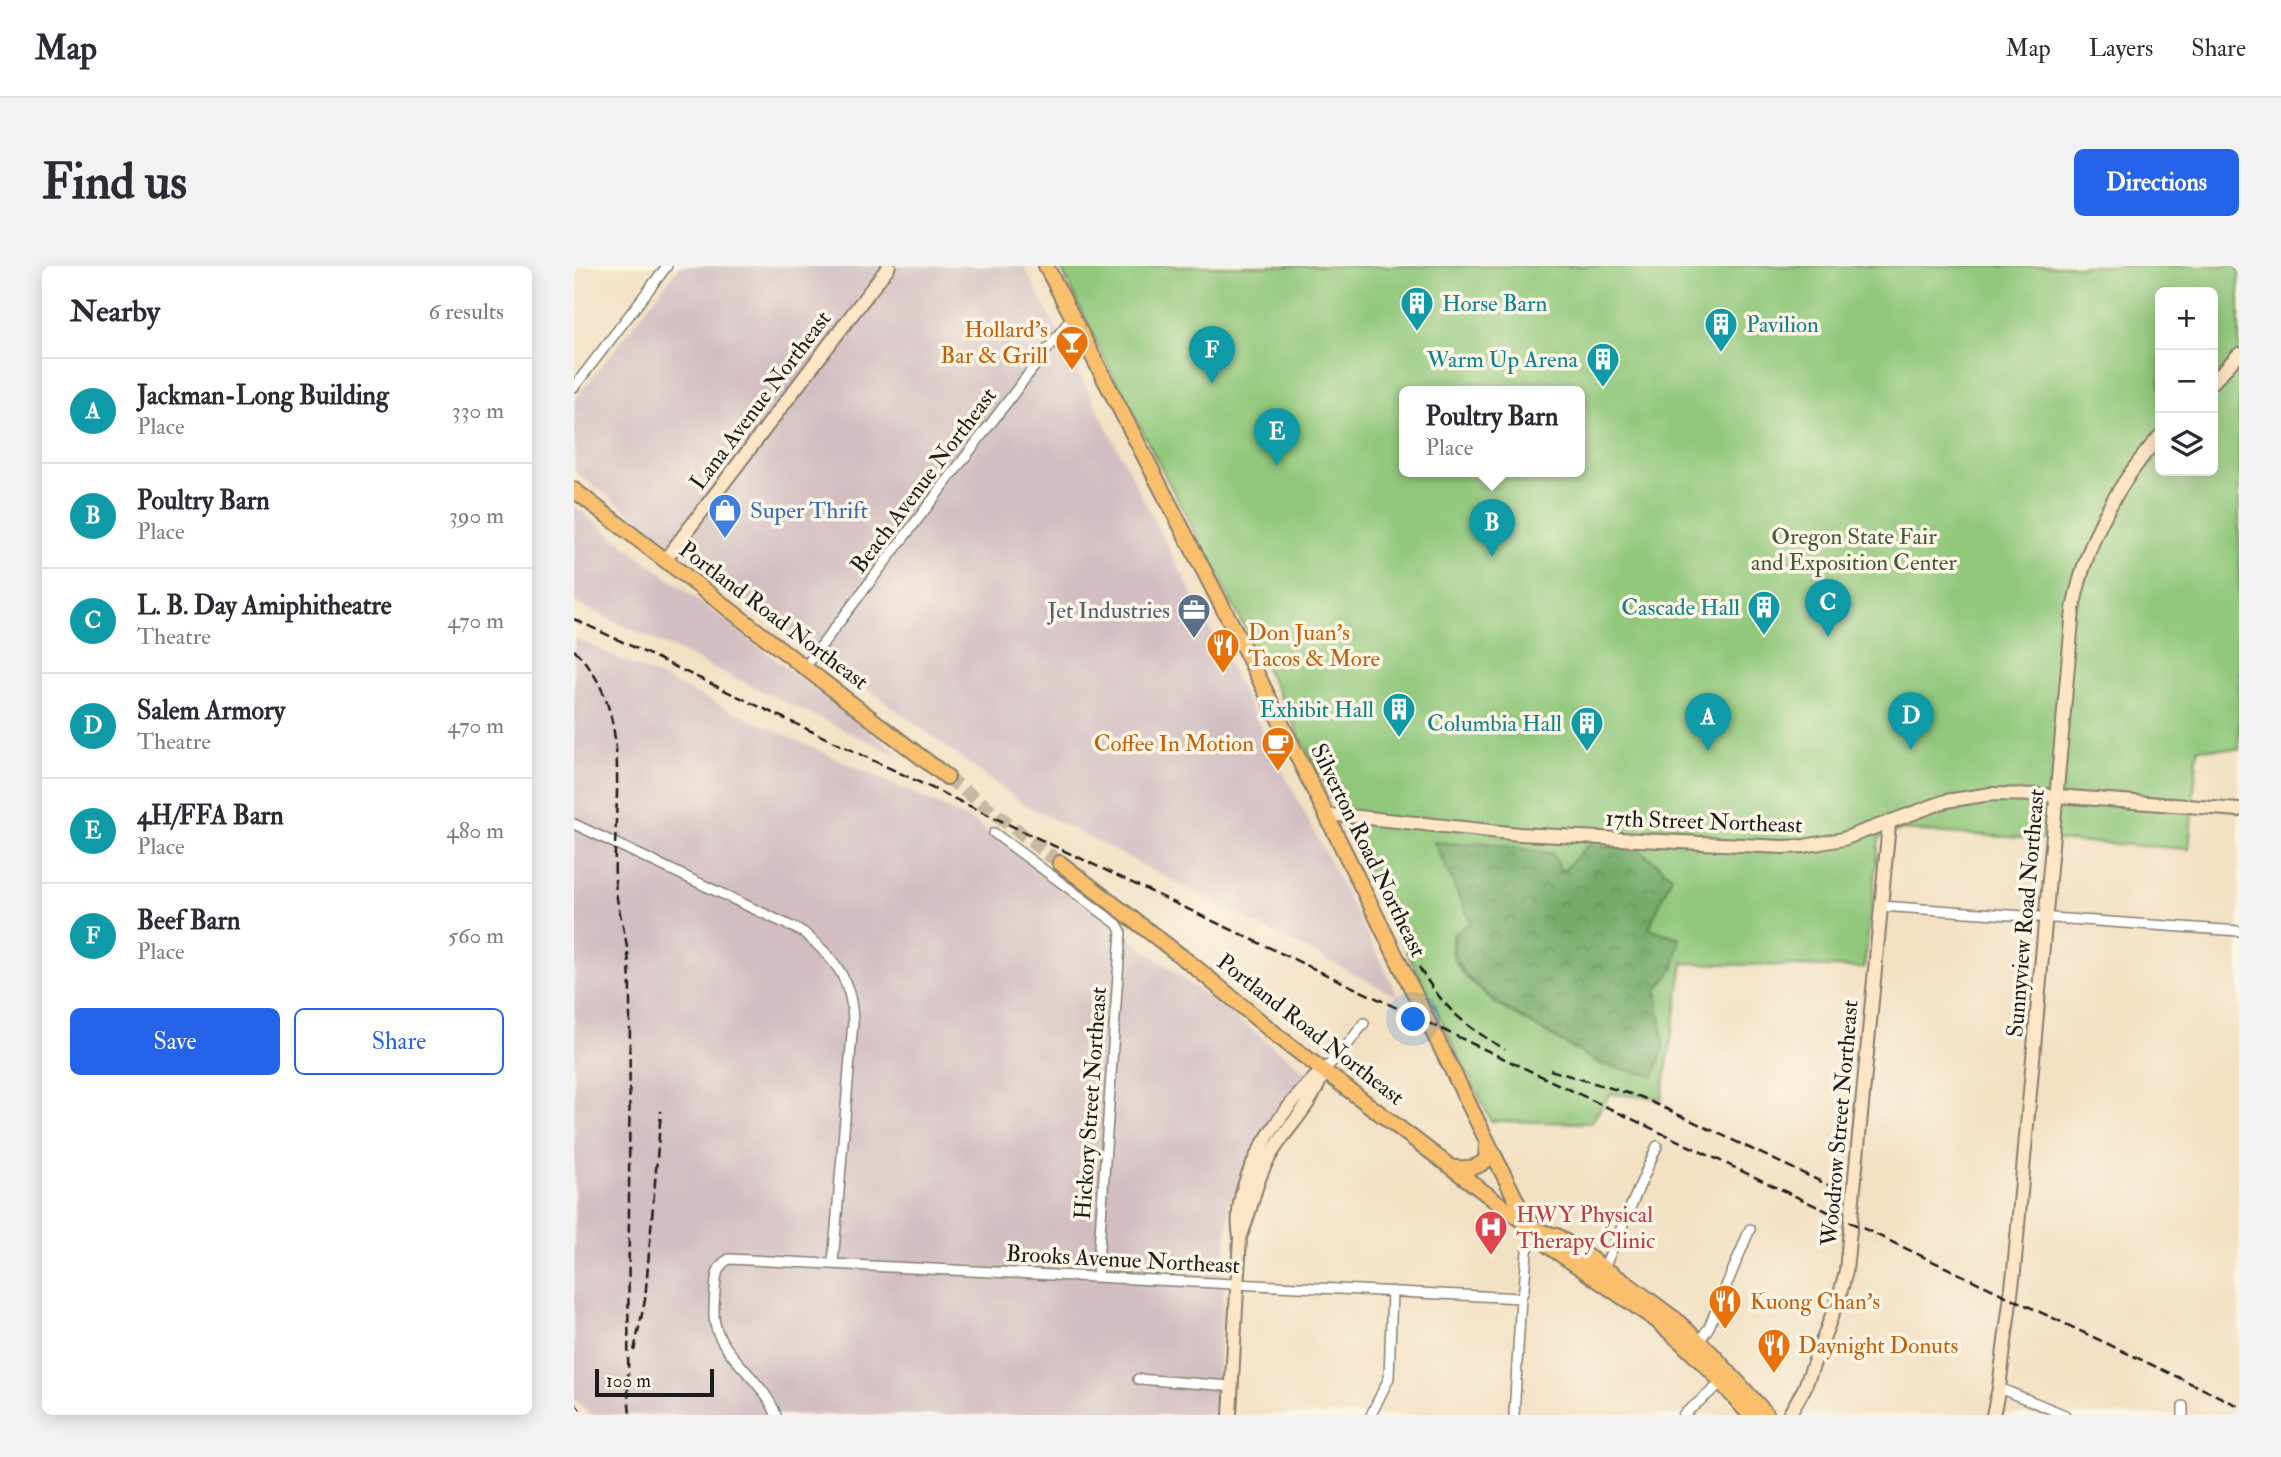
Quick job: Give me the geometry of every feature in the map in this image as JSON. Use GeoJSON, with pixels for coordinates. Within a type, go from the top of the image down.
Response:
{"type":"FeatureCollection","features":[{"type":"Feature","properties":{"kind":"main road","name":"Lana Avenue Northeast"},"geometry":{"type":"LineString","coordinates":[[665,560],[889,266]]}},
{"type":"Feature","properties":{"kind":"main road","name":"Silverton Road Northeast"},"geometry":{"type":"LineString","coordinates":[[1046,266],[1180,522],[1328,816],[1487,1142],[1534,1230]]}},
{"type":"Feature","properties":{"kind":"main road"},"geometry":{"type":"LineString","coordinates":[[2218,377],[2239,354]]}},
{"type":"Feature","properties":{"kind":"main road","name":"Sunnyview Road Northeast"},"geometry":{"type":"LineString","coordinates":[[1993,1415],[2014,1270],[2069,647],[2081,574],[2110,503],[2134,466],[2155,442]]}},
{"type":"Feature","properties":{"kind":"main road","name":"Portland Road Northeast"},"geometry":{"type":"LineString","coordinates":[[574,490],[947,777]]}},
{"type":"Feature","properties":{"kind":"main road","name":"17th Street Northeast"},"geometry":{"type":"LineString","coordinates":[[1328,816],[1524,834],[1782,847],[1843,839],[1889,824],[1919,810],[1966,797],[2008,793],[2239,810]]}},
{"type":"Feature","properties":{"kind":"main road","name":"Woodrow Street Northeast"},"geometry":{"type":"LineString","coordinates":[[1789,1415],[1804,1390],[1846,1271],[1889,824]]}},
{"type":"Feature","properties":{"kind":"main road","name":"Portland Road Northeast"},"geometry":{"type":"LineString","coordinates":[[1060,863],[1195,967],[1279,1037],[1534,1230]]}},
{"type":"Feature","properties":{"kind":"main road"},"geometry":{"type":"LineString","coordinates":[[1230,1415],[1240,1237],[1237,1224],[1239,1203],[1254,1160],[1306,1086],[1324,1069]]}},
{"type":"Feature","properties":{"kind":"main road"},"geometry":{"type":"LineString","coordinates":[[1451,1167],[1470,1169],[1481,1164],[1488,1153],[1487,1142]]}},
{"type":"Feature","properties":{"kind":"main road"},"geometry":{"type":"LineString","coordinates":[[1534,1230],[1557,1236],[1655,1304],[1727,1379],[1767,1415]]}},
{"type":"Feature","properties":{"kind":"main road"},"geometry":{"type":"LineString","coordinates":[[1534,1230],[1550,1247],[1695,1346]]}},
{"type":"Feature","properties":{"kind":"main road"},"geometry":{"type":"LineString","coordinates":[[1727,1379],[1749,1415]]}},
{"type":"Feature","properties":{"kind":"street"},"geometry":{"type":"LineString","coordinates":[[574,387],[667,266]]}},
{"type":"Feature","properties":{"kind":"street","name":"Beach Avenue Northeast"},"geometry":{"type":"LineString","coordinates":[[805,667],[1072,317]]}},
{"type":"Feature","properties":{"kind":"street"},"geometry":{"type":"LineString","coordinates":[[574,824],[803,932],[832,960],[847,986],[853,1022],[833,1263]]}},
{"type":"Feature","properties":{"kind":"street","name":"Hickory Street Northeast"},"geometry":{"type":"LineString","coordinates":[[994,833],[1117,924],[1121,931],[1097,1277]]}},
{"type":"Feature","properties":{"kind":"street"},"geometry":{"type":"LineString","coordinates":[[1881,906],[2239,931]]}},
{"type":"Feature","properties":{"kind":"street"},"geometry":{"type":"LineString","coordinates":[[1324,1069],[1339,1056],[1364,1023]]}},
{"type":"Feature","properties":{"kind":"street"},"geometry":{"type":"LineString","coordinates":[[1604,1268],[1657,1146]]}},
{"type":"Feature","properties":{"kind":"street"},"geometry":{"type":"LineString","coordinates":[[1695,1346],[1709,1327],[1750,1229]]}},
{"type":"Feature","properties":{"kind":"street"},"geometry":{"type":"LineString","coordinates":[[1514,1415],[1521,1298],[1527,1252],[1534,1230]]}},
{"type":"Feature","properties":{"kind":"street","name":"Brooks Avenue Northeast"},"geometry":{"type":"LineString","coordinates":[[776,1415],[765,1394],[723,1341],[715,1324],[716,1278],[719,1267],[736,1258],[1521,1298]]}},
{"type":"Feature","properties":{"kind":"street"},"geometry":{"type":"LineString","coordinates":[[1371,1415],[1389,1378],[1392,1291]]}},
{"type":"Feature","properties":{"kind":"street"},"geometry":{"type":"LineString","coordinates":[[1138,1379],[1231,1386]]}},
{"type":"Feature","properties":{"kind":"street"},"geometry":{"type":"LineString","coordinates":[[1683,1415],[1727,1379]]}},
{"type":"Feature","properties":{"kind":"street"},"geometry":{"type":"LineString","coordinates":[[1999,1388],[2065,1415]]}},
{"type":"Feature","properties":{"kind":"shaded area"},"geometry":{"type":"Polygon","coordinates":[[[680,266],[1024,266],[1399,997],[1022,803],[574,471],[574,401],[680,266]]]}},
{"type":"Feature","properties":{"kind":"shaded area"},"geometry":{"type":"Polygon","coordinates":[[[574,506],[904,758],[574,602],[574,506]]]}},
{"type":"Feature","properties":{"kind":"shaded area"},"geometry":{"type":"Polygon","coordinates":[[[574,638],[975,822],[1306,1071],[1229,1203],[1215,1415],[592,1415],[574,1400],[574,638]]]}},
{"type":"Feature","properties":{"kind":"green space","name":"Oregon State Fair and Exposition Center"},"geometry":{"type":"Polygon","coordinates":[[[1060,266],[2239,266],[2239,750],[2198,748],[2189,849],[1900,830],[1879,838],[1864,968],[1683,963],[1662,1098],[1610,1094],[1591,1123],[1491,1121],[1277,690],[1106,362],[1060,266]],[[1434,842],[1471,922],[1454,934],[1454,960],[1463,974],[1496,1004],[1600,1064],[1654,1076],[1664,1048],[1657,990],[1674,968],[1680,938],[1649,928],[1672,876],[1639,849],[1588,845],[1562,872],[1552,853],[1479,842],[1434,842]]]}},
{"type":"Feature","properties":{"kind":"green space"},"geometry":{"type":"Polygon","coordinates":[[[1433,841],[1463,844],[1479,842],[1552,853],[1588,845],[1639,849],[1672,876],[1650,928],[1680,938],[1674,968],[1657,990],[1664,1048],[1654,1076],[1600,1064],[1496,1003],[1471,980],[1455,956],[1450,910],[1433,841]]]}},
{"type":"Feature","properties":{"kind":"tunnel"},"geometry":{"type":"LineString","coordinates":[[947,777],[1060,863]]}},
{"type":"Feature","properties":{"kind":"railway"},"geometry":{"type":"LineString","coordinates":[[574,619],[2239,1406]]}},
{"type":"Feature","properties":{"kind":"railway"},"geometry":{"type":"LineString","coordinates":[[574,650],[593,674],[606,700],[617,759],[615,880],[628,954],[630,988],[630,1415]]}},
{"type":"Feature","properties":{"kind":"railway"},"geometry":{"type":"LineString","coordinates":[[1419,967],[1446,1004],[1466,1024],[1505,1049]]}},
{"type":"Feature","properties":{"kind":"railway"},"geometry":{"type":"LineString","coordinates":[[1550,1070],[1641,1097],[1828,1185]]}},
{"type":"Feature","properties":{"kind":"railway"},"geometry":{"type":"LineString","coordinates":[[634,1351],[645,1300],[661,1111]]}},
{"type":"Feature","properties":{"kind":"railway"},"geometry":{"type":"LineString","coordinates":[[574,1402],[583,1415]]}},
{"type":"Feature","properties":{"kind":"place","name":"Horse Barn"},"geometry":{"type":"Point","coordinates":[1417,333]}},
{"type":"Feature","properties":{"kind":"place","name":"Pavilion"},"geometry":{"type":"Point","coordinates":[1721,354]}},
{"type":"Feature","properties":{"kind":"place","name":"Hollard's Bar & Grill"},"geometry":{"type":"Point","coordinates":[1072,372]}},
{"type":"Feature","properties":{"kind":"place","name":"Beef Barn"},"geometry":{"type":"Point","coordinates":[1212,384]}},
{"type":"Feature","properties":{"kind":"place","name":"Warm Up Arena"},"geometry":{"type":"Point","coordinates":[1603,389]}},
{"type":"Feature","properties":{"kind":"place","name":"4H/FFA Barn"},"geometry":{"type":"Point","coordinates":[1277,466]}},
{"type":"Feature","properties":{"kind":"place","name":"Super Thrift"},"geometry":{"type":"Point","coordinates":[725,540]}},
{"type":"Feature","properties":{"kind":"place","name":"Poultry Barn"},"geometry":{"type":"Point","coordinates":[1492,557]}},
{"type":"Feature","properties":{"kind":"place","name":"Cascade Hall"},"geometry":{"type":"Point","coordinates":[1764,637]}},
{"type":"Feature","properties":{"kind":"place","name":"L. B. Day Amiphitheatre"},"geometry":{"type":"Point","coordinates":[1828,637]}},
{"type":"Feature","properties":{"kind":"place","name":"Jet Industries"},"geometry":{"type":"Point","coordinates":[1194,640]}},
{"type":"Feature","properties":{"kind":"place","name":"Don Juan's Tacos & More"},"geometry":{"type":"Point","coordinates":[1223,675]}},
{"type":"Feature","properties":{"kind":"place","name":"Exhibit Hall"},"geometry":{"type":"Point","coordinates":[1399,739]}},
{"type":"Feature","properties":{"kind":"place","name":"Salem Armory"},"geometry":{"type":"Point","coordinates":[1911,750]}},
{"type":"Feature","properties":{"kind":"place","name":"Jackman-Long Building"},"geometry":{"type":"Point","coordinates":[1708,751]}},
{"type":"Feature","properties":{"kind":"place","name":"Columbia Hall"},"geometry":{"type":"Point","coordinates":[1587,753]}},
{"type":"Feature","properties":{"kind":"place","name":"Coffee In Motion"},"geometry":{"type":"Point","coordinates":[1278,773]}},
{"type":"Feature","properties":{"kind":"place","name":"HWY Physical Therapy Clinic"},"geometry":{"type":"Point","coordinates":[1491,1257]}},
{"type":"Feature","properties":{"kind":"place","name":"Kuong Chan's"},"geometry":{"type":"Point","coordinates":[1725,1331]}},
{"type":"Feature","properties":{"kind":"place","name":"Daynight Donuts"},"geometry":{"type":"Point","coordinates":[1774,1375]}}]}
